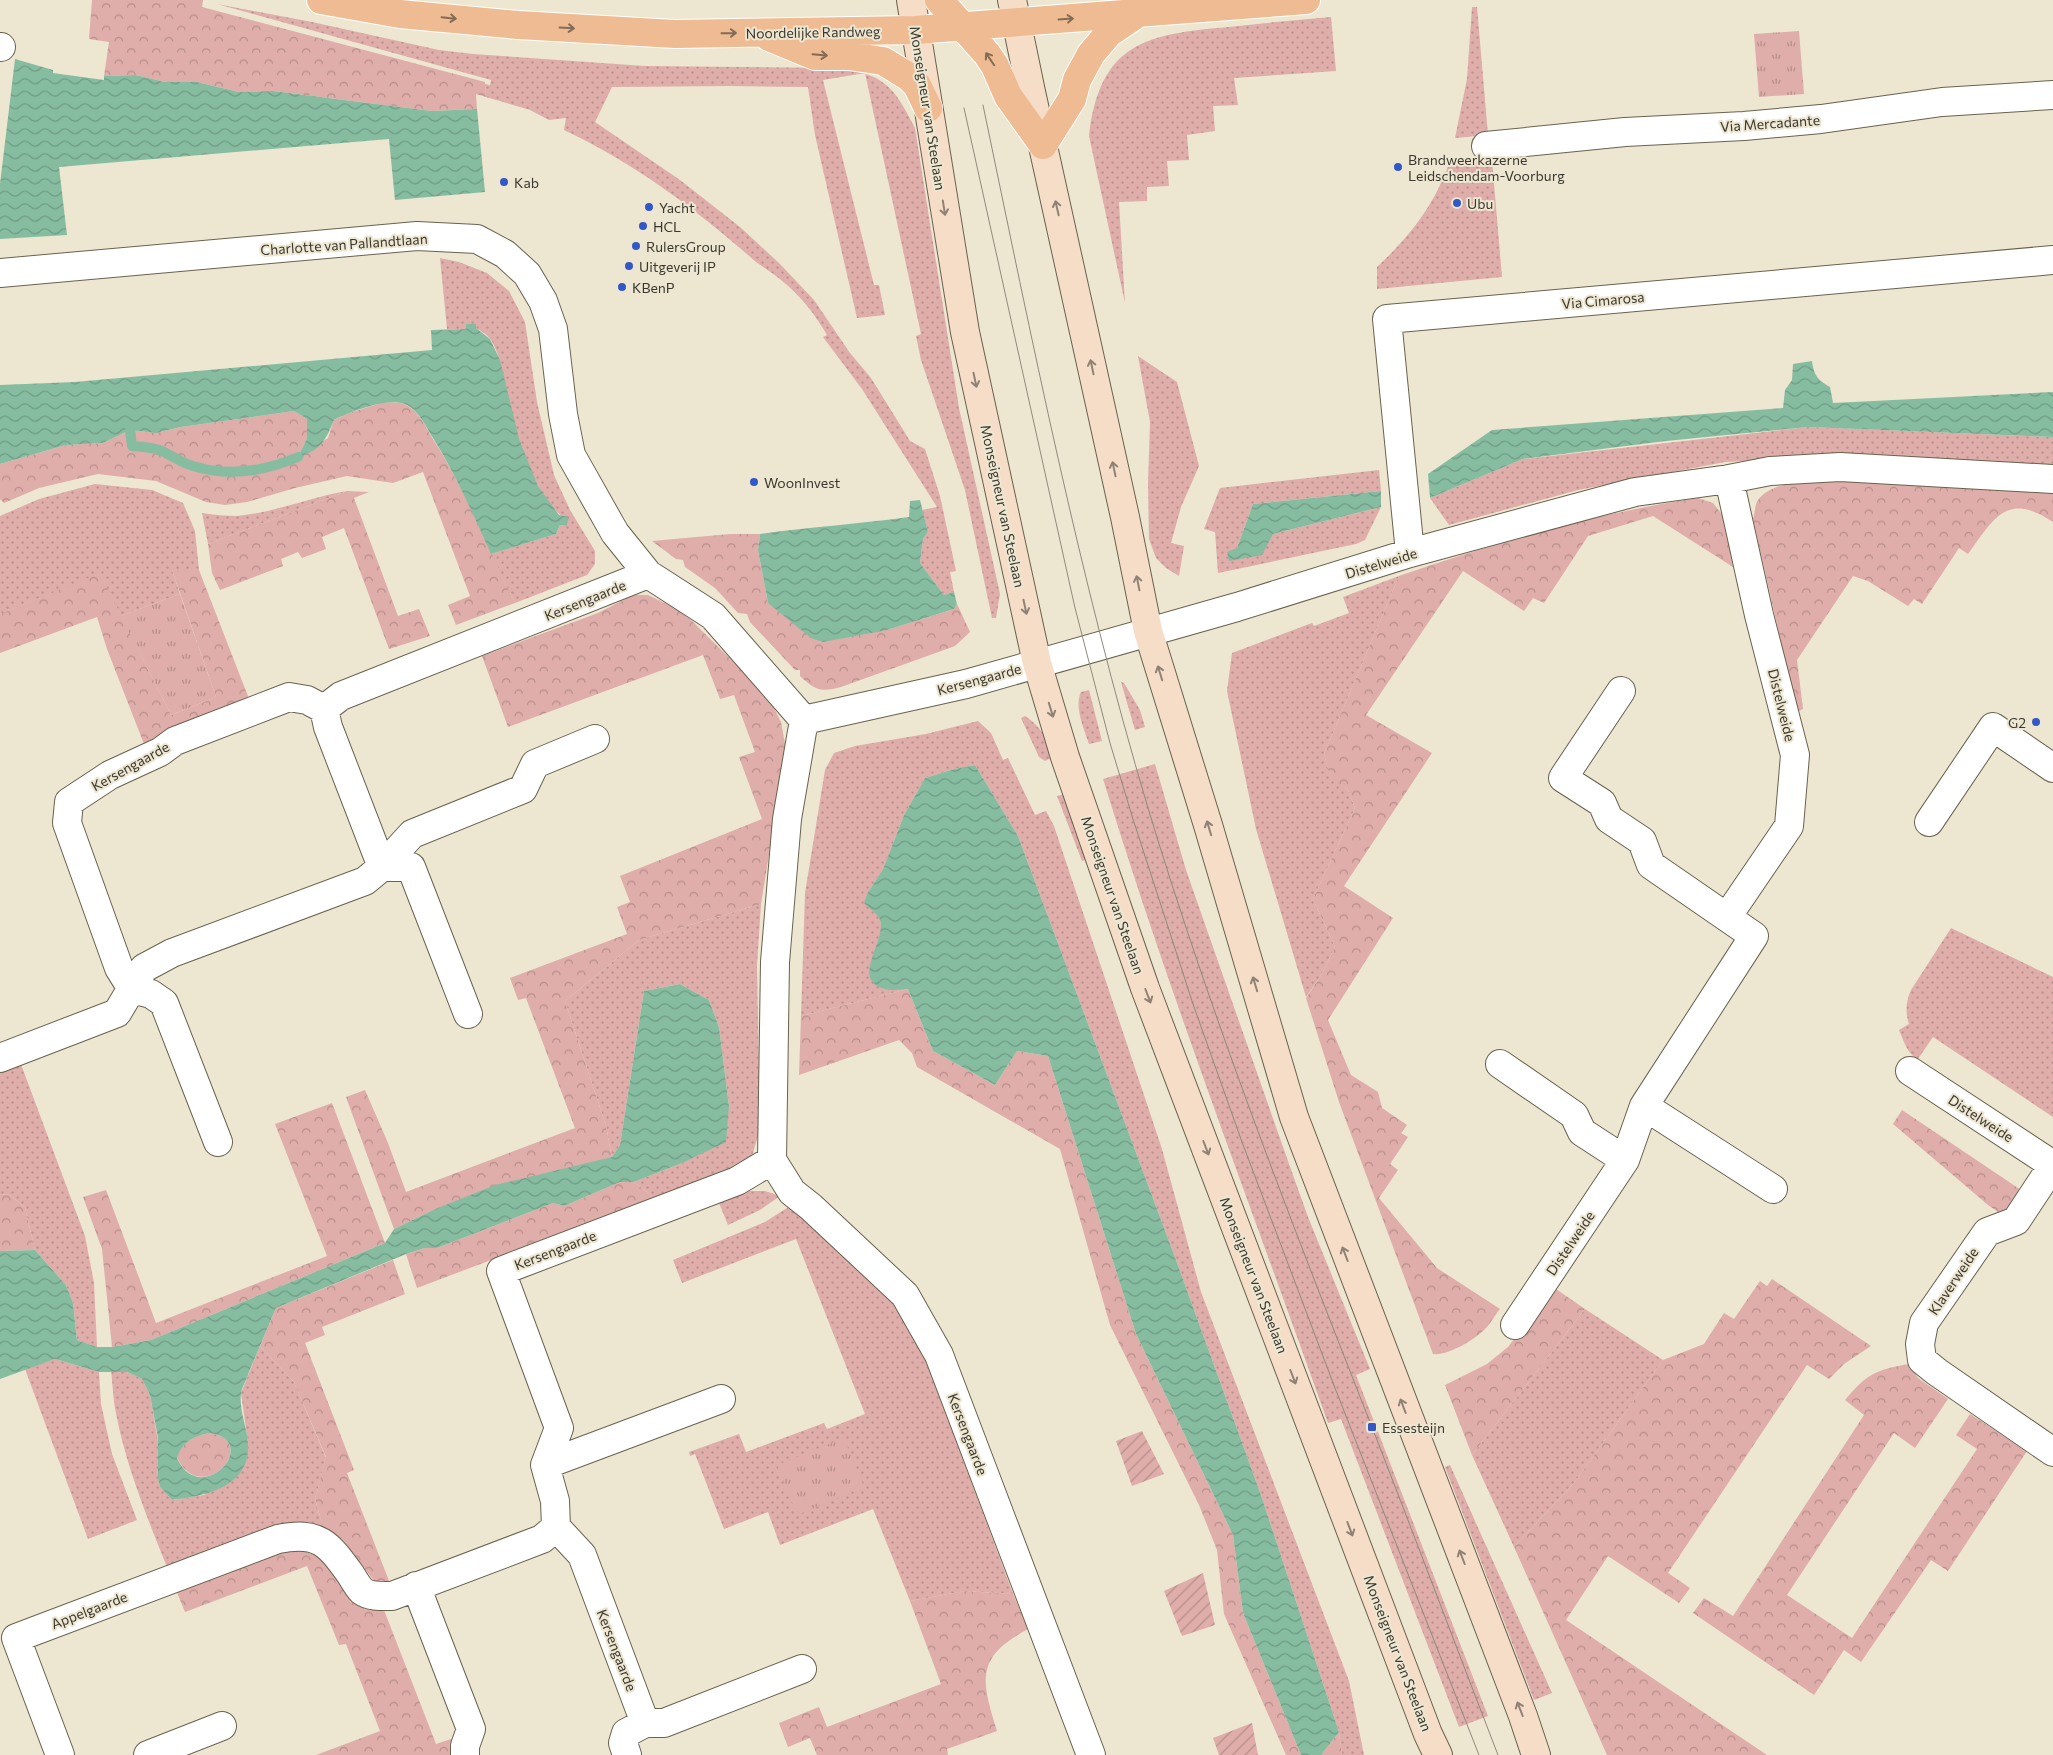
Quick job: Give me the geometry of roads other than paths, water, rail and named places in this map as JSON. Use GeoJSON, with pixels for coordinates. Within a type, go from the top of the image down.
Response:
{"type":"FeatureCollection","features":[{"type":"Feature","properties":{"kind":"main road","name":"Noordelijke Randweg"},"geometry":{"type":"LineString","coordinates":[[321,0],[400,14],[518,25],[675,34],[915,30],[963,27],[1015,11],[1138,14],[1306,0]]}},
{"type":"Feature","properties":{"kind":"main road","name":"Monseigneur van Steelaan"},"geometry":{"type":"LineString","coordinates":[[911,0],[965,332],[1037,663],[1065,757],[1145,988],[1428,1734],[1438,1755]]}},
{"type":"Feature","properties":{"kind":"main road"},"geometry":{"type":"LineString","coordinates":[[939,0],[987,54],[995,66],[1008,96],[1043,146]]}},
{"type":"Feature","properties":{"kind":"main road"},"geometry":{"type":"LineString","coordinates":[[1015,11],[1148,631],[1211,834],[1294,1117],[1536,1755]]}},
{"type":"Feature","properties":{"kind":"main road"},"geometry":{"type":"LineString","coordinates":[[1043,146],[1072,100],[1077,80],[1090,54],[1108,33],[1138,14]]}},
{"type":"Feature","properties":{"kind":"main road"},"geometry":{"type":"LineString","coordinates":[[758,33],[815,56],[849,56],[884,62],[917,85],[928,108]]}},
{"type":"Feature","properties":{"kind":"street","name":"Via Mercadante"},"geometry":{"type":"LineString","coordinates":[[1486,146],[1625,132],[1744,126],[1821,119],[1942,102],[2053,96]]}},
{"type":"Feature","properties":{"kind":"street","name":"Charlotte van Pallandtlaan"},"geometry":{"type":"LineString","coordinates":[[0,273],[417,236],[477,239],[505,254],[527,274],[543,301],[553,329],[563,414],[571,455],[615,533],[648,574]]}},
{"type":"Feature","properties":{"kind":"street","name":"Via Cimarosa"},"geometry":{"type":"LineString","coordinates":[[1410,553],[1387,319],[2053,260]]}},
{"type":"Feature","properties":{"kind":"street","name":"Distelweide"},"geometry":{"type":"LineString","coordinates":[[1037,663],[1237,607],[1410,553],[1635,492],[1729,479],[1770,471],[1840,467],[2053,479]]}},
{"type":"Feature","properties":{"kind":"street","name":"Distelweide"},"geometry":{"type":"LineString","coordinates":[[1727,917],[1789,826],[1794,755],[1729,479]]}},
{"type":"Feature","properties":{"kind":"street","name":"Kersengaarde"},"geometry":{"type":"LineString","coordinates":[[132,989],[119,968],[67,823],[69,802],[110,774],[160,752],[175,741],[281,699],[289,696],[307,700],[324,710],[341,696],[648,574]]}},
{"type":"Feature","properties":{"kind":"street"},"geometry":{"type":"LineString","coordinates":[[648,574],[713,616],[804,720],[787,819],[775,962],[772,1160]]}},
{"type":"Feature","properties":{"kind":"street","name":"Kersengaarde"},"geometry":{"type":"LineString","coordinates":[[804,720],[953,687],[1037,663]]}},
{"type":"Feature","properties":{"kind":"street","name":"Distelweide"},"geometry":{"type":"LineString","coordinates":[[1515,1325],[1625,1160],[1644,1106],[1754,936],[1651,866],[1642,841],[1609,819],[1602,803],[1563,778],[1621,691]]}},
{"type":"Feature","properties":{"kind":"street"},"geometry":{"type":"LineString","coordinates":[[324,710],[328,727],[382,867]]}},
{"type":"Feature","properties":{"kind":"street"},"geometry":{"type":"LineString","coordinates":[[1929,822],[1993,727],[2053,768]]}},
{"type":"Feature","properties":{"kind":"street"},"geometry":{"type":"LineString","coordinates":[[0,1058],[117,1013],[144,968],[172,953],[365,881],[382,867],[412,834],[523,789],[535,764],[595,739]]}},
{"type":"Feature","properties":{"kind":"street"},"geometry":{"type":"LineString","coordinates":[[382,867],[411,866],[468,1014]]}},
{"type":"Feature","properties":{"kind":"street"},"geometry":{"type":"LineString","coordinates":[[132,989],[151,994],[164,1004],[218,1142]]}},
{"type":"Feature","properties":{"kind":"street"},"geometry":{"type":"LineString","coordinates":[[1500,1064],[1574,1115],[1582,1132],[1625,1160]]}},
{"type":"Feature","properties":{"kind":"street","name":"Distelweide"},"geometry":{"type":"LineString","coordinates":[[1910,1071],[2053,1165]]}},
{"type":"Feature","properties":{"kind":"street"},"geometry":{"type":"LineString","coordinates":[[1644,1106],[1772,1189]]}},
{"type":"Feature","properties":{"kind":"street","name":"Kersengaarde"},"geometry":{"type":"LineString","coordinates":[[545,1465],[559,1428],[501,1271],[737,1181],[772,1160],[792,1192],[811,1207],[905,1295],[939,1355],[1091,1755]]}},
{"type":"Feature","properties":{"kind":"street","name":"Klaverweide"},"geometry":{"type":"LineString","coordinates":[[2053,1165],[2016,1221],[1987,1232],[1924,1323],[1920,1344],[1922,1360],[1936,1372],[2053,1452]]}},
{"type":"Feature","properties":{"kind":"street"},"geometry":{"type":"LineString","coordinates":[[465,1755],[465,1746],[471,1729],[416,1586],[542,1539],[556,1527],[555,1501],[545,1465],[721,1399]]}},
{"type":"Feature","properties":{"kind":"street","name":"Kersengaarde"},"geometry":{"type":"LineString","coordinates":[[556,1527],[582,1555],[645,1723]]}},
{"type":"Feature","properties":{"kind":"street","name":"Appelgaarde"},"geometry":{"type":"LineString","coordinates":[[60,1755],[16,1638],[278,1539],[305,1536],[326,1543],[363,1591],[376,1596],[392,1596],[416,1586]]}},
{"type":"Feature","properties":{"kind":"street"},"geometry":{"type":"LineString","coordinates":[[627,1755],[623,1743],[626,1733],[645,1723],[664,1723],[802,1670]]}},
{"type":"Feature","properties":{"kind":"street"},"geometry":{"type":"LineString","coordinates":[[148,1755],[222,1726]]}},
{"type":"Feature","properties":{"kind":"water"},"geometry":{"type":"Polygon","coordinates":[[[15,59],[53,70],[53,73],[104,80],[104,76],[136,75],[165,82],[197,82],[239,92],[273,91],[432,111],[477,109],[485,192],[395,200],[389,139],[59,167],[67,235],[0,239],[0,184],[15,59]]]}},
{"type":"Feature","properties":{"kind":"water"},"geometry":{"type":"Polygon","coordinates":[[[466,324],[476,324],[476,328],[490,339],[500,360],[519,439],[538,486],[559,515],[569,517],[567,526],[560,525],[556,534],[491,554],[457,480],[425,424],[411,408],[400,403],[391,402],[370,406],[334,420],[321,444],[312,452],[298,457],[307,438],[307,419],[294,411],[181,427],[156,433],[130,430],[103,443],[66,445],[0,464],[0,385],[75,382],[432,350],[431,330],[466,329],[466,324]]]}},
{"type":"Feature","properties":{"kind":"water"},"geometry":{"type":"Polygon","coordinates":[[[1812,361],[1817,377],[1830,387],[1833,403],[2053,392],[2053,437],[1809,427],[1666,441],[1523,459],[1430,498],[1428,474],[1492,430],[1783,408],[1785,390],[1792,380],[1793,364],[1812,361]]]}},
{"type":"Feature","properties":{"kind":"water"},"geometry":{"type":"Polygon","coordinates":[[[1381,491],[1381,507],[1273,534],[1262,555],[1229,561],[1227,552],[1237,548],[1253,504],[1381,491]]]}},
{"type":"Feature","properties":{"kind":"water"},"geometry":{"type":"Polygon","coordinates":[[[920,500],[928,532],[923,539],[920,563],[944,595],[954,592],[957,604],[954,609],[887,630],[823,642],[811,638],[768,603],[758,550],[760,534],[909,517],[910,501],[920,500]]]}},
{"type":"Feature","properties":{"kind":"water"},"geometry":{"type":"Polygon","coordinates":[[[975,765],[1018,836],[1176,1260],[1261,1495],[1339,1732],[1321,1755],[1301,1755],[1243,1613],[1233,1535],[1136,1334],[1048,1056],[1017,1051],[995,1085],[933,1051],[908,989],[885,989],[875,984],[870,977],[869,969],[881,929],[879,918],[864,903],[868,892],[883,869],[904,815],[925,778],[975,765]]]}},
{"type":"Feature","properties":{"kind":"water"},"geometry":{"type":"Polygon","coordinates":[[[680,984],[709,1000],[719,1027],[729,1106],[726,1142],[682,1163],[634,1182],[620,1182],[564,1206],[553,1203],[437,1248],[425,1248],[406,1254],[276,1308],[241,1394],[241,1406],[248,1443],[247,1458],[242,1470],[224,1486],[199,1496],[172,1500],[160,1487],[158,1479],[158,1438],[150,1395],[142,1379],[127,1372],[99,1372],[55,1359],[0,1379],[0,1251],[35,1250],[66,1285],[73,1303],[77,1340],[97,1347],[112,1347],[151,1340],[385,1243],[394,1229],[433,1210],[495,1185],[612,1157],[620,1145],[644,991],[680,984]],[[209,1433],[189,1441],[182,1447],[177,1458],[186,1471],[196,1477],[207,1476],[217,1472],[225,1465],[230,1455],[230,1446],[224,1438],[209,1433]]]}},
{"type":"Feature","properties":{"kind":"waterway"},"geometry":{"type":"LineString","coordinates":[[130,430],[132,446],[162,451],[185,463],[206,469],[233,472],[246,471],[273,466],[298,457]]}},
{"type":"Feature","properties":{"kind":"tram line"},"geometry":{"type":"LineString","coordinates":[[983,105],[1078,546],[1123,721],[1172,886],[1225,1040],[1310,1270],[1498,1755]]}},
{"type":"Feature","properties":{"kind":"tram line"},"geometry":{"type":"LineString","coordinates":[[964,108],[1075,608],[1110,743],[1132,816],[1193,1004],[1242,1142],[1335,1388],[1479,1755]]}},
{"type":"Feature","properties":{"kind":"place","name":"Brandweerkazerne Leidschendam-Voorburg"},"geometry":{"type":"Point","coordinates":[1398,167]}},
{"type":"Feature","properties":{"kind":"place","name":"Kab"},"geometry":{"type":"Point","coordinates":[504,182]}},
{"type":"Feature","properties":{"kind":"place","name":"Ubu"},"geometry":{"type":"Point","coordinates":[1457,203]}},
{"type":"Feature","properties":{"kind":"place","name":"Yacht"},"geometry":{"type":"Point","coordinates":[649,207]}},
{"type":"Feature","properties":{"kind":"place","name":"HCL"},"geometry":{"type":"Point","coordinates":[643,226]}},
{"type":"Feature","properties":{"kind":"place","name":"RulersGroup"},"geometry":{"type":"Point","coordinates":[636,246]}},
{"type":"Feature","properties":{"kind":"place","name":"Uitgeverij IP"},"geometry":{"type":"Point","coordinates":[629,266]}},
{"type":"Feature","properties":{"kind":"place","name":"KBenP"},"geometry":{"type":"Point","coordinates":[622,287]}},
{"type":"Feature","properties":{"kind":"place","name":"WoonInvest"},"geometry":{"type":"Point","coordinates":[754,482]}},
{"type":"Feature","properties":{"kind":"place","name":"G2"},"geometry":{"type":"Point","coordinates":[2036,722]}},
{"type":"Feature","properties":{"kind":"place","name":"Essesteijn"},"geometry":{"type":"Point","coordinates":[1372,1427]}}]}
